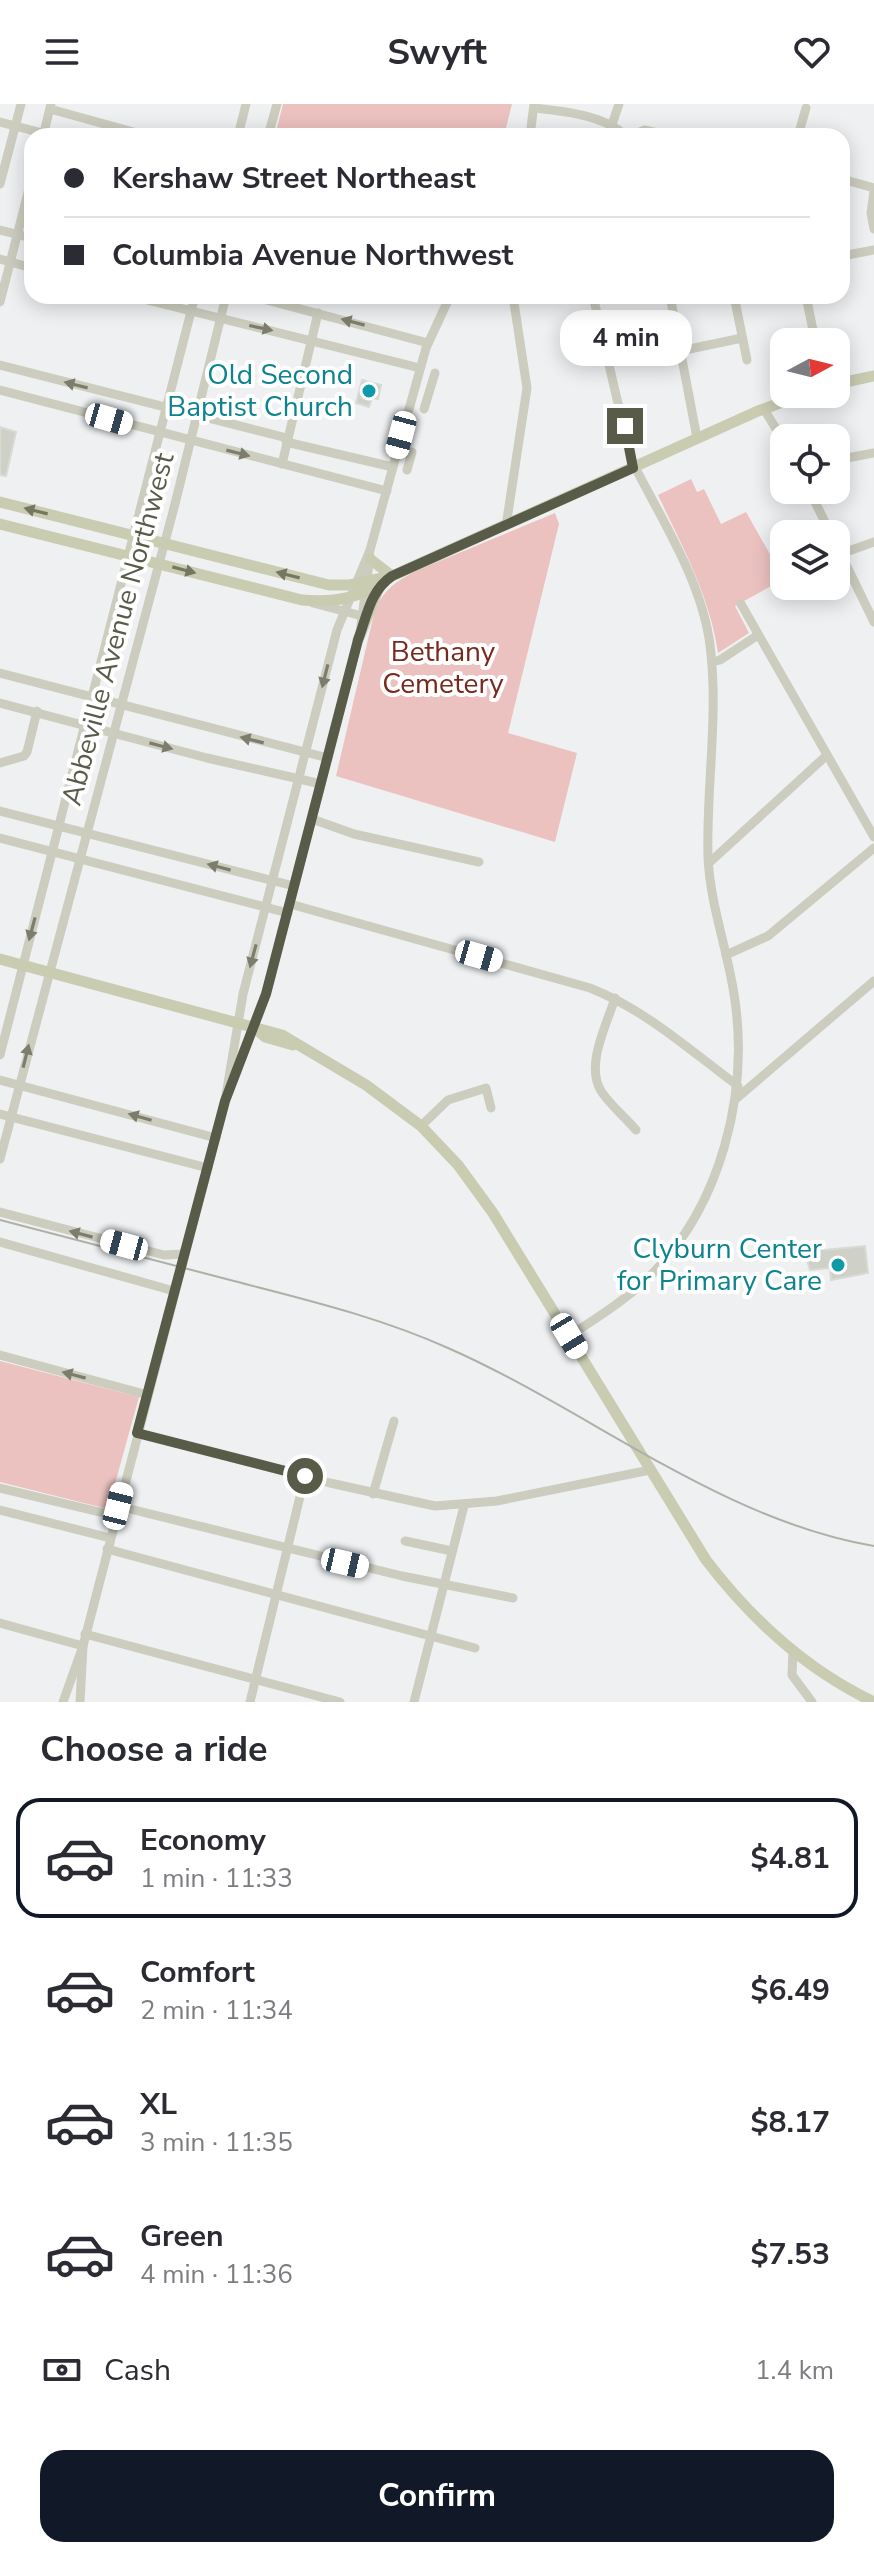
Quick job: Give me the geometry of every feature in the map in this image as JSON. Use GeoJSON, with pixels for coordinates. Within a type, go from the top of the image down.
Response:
{"type":"FeatureCollection","features":[{"type":"Feature","properties":{"kind":"main road"},"geometry":{"type":"LineString","coordinates":[[850,381],[874,376]]}},
{"type":"Feature","properties":{"kind":"main road"},"geometry":{"type":"LineString","coordinates":[[0,524],[302,600],[330,601],[349,598],[361,586],[392,576],[770,407]]}},
{"type":"Feature","properties":{"kind":"main road"},"geometry":{"type":"LineString","coordinates":[[0,502],[333,585],[380,584],[392,576]]}},
{"type":"Feature","properties":{"kind":"main road"},"geometry":{"type":"LineString","coordinates":[[370,555],[392,576]]}},
{"type":"Feature","properties":{"kind":"main road"},"geometry":{"type":"LineString","coordinates":[[358,640],[380,584]]}},
{"type":"Feature","properties":{"kind":"main road"},"geometry":{"type":"LineString","coordinates":[[330,601],[335,595],[333,585]]}},
{"type":"Feature","properties":{"kind":"main road"},"geometry":{"type":"LineString","coordinates":[[0,959],[254,1027],[279,1042],[299,1046],[366,1085],[421,1126],[482,1197],[706,1560],[728,1589],[763,1626],[793,1651],[825,1675],[874,1702]]}},
{"type":"Feature","properties":{"kind":"street"},"geometry":{"type":"LineString","coordinates":[[0,184],[21,104]]}},
{"type":"Feature","properties":{"kind":"street"},"geometry":{"type":"LineString","coordinates":[[240,128],[246,104]]}},
{"type":"Feature","properties":{"kind":"street"},"geometry":{"type":"LineString","coordinates":[[270,128],[277,104]]}},
{"type":"Feature","properties":{"kind":"street"},"geometry":{"type":"LineString","coordinates":[[613,126],[619,104]]}},
{"type":"Feature","properties":{"kind":"street"},"geometry":{"type":"LineString","coordinates":[[531,128],[534,106],[589,117],[616,128]]}},
{"type":"Feature","properties":{"kind":"street"},"geometry":{"type":"LineString","coordinates":[[48,128],[50,107],[121,128]]}},
{"type":"Feature","properties":{"kind":"street"},"geometry":{"type":"LineString","coordinates":[[800,128],[806,108]]}},
{"type":"Feature","properties":{"kind":"street"},"geometry":{"type":"LineString","coordinates":[[0,122],[24,129]]}},
{"type":"Feature","properties":{"kind":"street"},"geometry":{"type":"LineString","coordinates":[[850,182],[874,190],[871,206],[874,229]]}},
{"type":"Feature","properties":{"kind":"street"},"geometry":{"type":"LineString","coordinates":[[0,302],[24,210]]}},
{"type":"Feature","properties":{"kind":"street"},"geometry":{"type":"LineString","coordinates":[[0,230],[24,236]]}},
{"type":"Feature","properties":{"kind":"street"},"geometry":{"type":"LineString","coordinates":[[850,254],[874,250]]}},
{"type":"Feature","properties":{"kind":"street"},"geometry":{"type":"LineString","coordinates":[[0,259],[24,266]]}},
{"type":"Feature","properties":{"kind":"street"},"geometry":{"type":"LineString","coordinates":[[159,304],[420,368]]}},
{"type":"Feature","properties":{"kind":"street","name":"Abbeville Avenue Northwest"},"geometry":{"type":"LineString","coordinates":[[0,1055],[136,537],[193,304]]}},
{"type":"Feature","properties":{"kind":"street","name":"Abbeville Avenue Northwest"},"geometry":{"type":"LineString","coordinates":[[0,1159],[191,441],[224,304]]}},
{"type":"Feature","properties":{"kind":"street"},"geometry":{"type":"LineString","coordinates":[[283,304],[428,343]]}},
{"type":"Feature","properties":{"kind":"street"},"geometry":{"type":"LineString","coordinates":[[225,1101],[254,1027],[289,909],[358,640],[362,616],[361,586],[414,386],[428,343],[446,304]]}},
{"type":"Feature","properties":{"kind":"street"},"geometry":{"type":"LineString","coordinates":[[506,526],[527,388],[514,304]]}},
{"type":"Feature","properties":{"kind":"street"},"geometry":{"type":"LineString","coordinates":[[569,1336],[636,1288],[668,1256],[715,1173],[738,1086],[737,1017],[709,863],[712,662],[708,633],[696,593],[634,467],[595,304]]}},
{"type":"Feature","properties":{"kind":"street"},"geometry":{"type":"LineString","coordinates":[[671,304],[697,438]]}},
{"type":"Feature","properties":{"kind":"street"},"geometry":{"type":"LineString","coordinates":[[736,304],[747,360]]}},
{"type":"Feature","properties":{"kind":"street"},"geometry":{"type":"LineString","coordinates":[[808,304],[813,328]]}},
{"type":"Feature","properties":{"kind":"street"},"geometry":{"type":"LineString","coordinates":[[282,464],[318,313]]}},
{"type":"Feature","properties":{"kind":"street"},"geometry":{"type":"LineString","coordinates":[[680,351],[742,338]]}},
{"type":"Feature","properties":{"kind":"street"},"geometry":{"type":"LineString","coordinates":[[0,365],[286,440],[408,467],[412,452]]}},
{"type":"Feature","properties":{"kind":"street"},"geometry":{"type":"LineString","coordinates":[[424,409],[435,373]]}},
{"type":"Feature","properties":{"kind":"street"},"geometry":{"type":"LineString","coordinates":[[414,386],[430,390]]}},
{"type":"Feature","properties":{"kind":"street"},"geometry":{"type":"LineString","coordinates":[[0,390],[387,491]]}},
{"type":"Feature","properties":{"kind":"street"},"geometry":{"type":"LineString","coordinates":[[764,409],[773,424]]}},
{"type":"Feature","properties":{"kind":"street"},"geometry":{"type":"LineString","coordinates":[[850,457],[874,453]]}},
{"type":"Feature","properties":{"kind":"street"},"geometry":{"type":"LineString","coordinates":[[850,547],[874,542]]}},
{"type":"Feature","properties":{"kind":"street"},"geometry":{"type":"LineString","coordinates":[[850,573],[874,622]]}},
{"type":"Feature","properties":{"kind":"street"},"geometry":{"type":"LineString","coordinates":[[80,1702],[85,1634],[216,1138],[238,1022],[266,907],[349,598]]}},
{"type":"Feature","properties":{"kind":"street"},"geometry":{"type":"LineString","coordinates":[[302,600],[362,616]]}},
{"type":"Feature","properties":{"kind":"street"},"geometry":{"type":"LineString","coordinates":[[741,604],[874,837]]}},
{"type":"Feature","properties":{"kind":"street"},"geometry":{"type":"LineString","coordinates":[[712,662],[758,635]]}},
{"type":"Feature","properties":{"kind":"street"},"geometry":{"type":"LineString","coordinates":[[0,673],[328,758]]}},
{"type":"Feature","properties":{"kind":"street"},"geometry":{"type":"LineString","coordinates":[[0,703],[321,784]]}},
{"type":"Feature","properties":{"kind":"street"},"geometry":{"type":"LineString","coordinates":[[0,763],[24,756],[27,752],[37,711]]}},
{"type":"Feature","properties":{"kind":"street"},"geometry":{"type":"LineString","coordinates":[[709,863],[827,755]]}},
{"type":"Feature","properties":{"kind":"street"},"geometry":{"type":"LineString","coordinates":[[0,811],[294,886]]}},
{"type":"Feature","properties":{"kind":"street"},"geometry":{"type":"LineString","coordinates":[[312,819],[354,834],[479,862]]}},
{"type":"Feature","properties":{"kind":"street"},"geometry":{"type":"LineString","coordinates":[[0,838],[590,988],[615,998],[641,1014],[738,1086]]}},
{"type":"Feature","properties":{"kind":"street"},"geometry":{"type":"LineString","coordinates":[[726,955],[768,936],[874,848]]}},
{"type":"Feature","properties":{"kind":"street"},"geometry":{"type":"LineString","coordinates":[[737,1098],[874,981]]}},
{"type":"Feature","properties":{"kind":"street"},"geometry":{"type":"LineString","coordinates":[[615,998],[595,1071],[603,1093],[636,1130]]}},
{"type":"Feature","properties":{"kind":"street"},"geometry":{"type":"LineString","coordinates":[[0,1080],[216,1138]]}},
{"type":"Feature","properties":{"kind":"street"},"geometry":{"type":"LineString","coordinates":[[421,1126],[448,1100],[470,1092],[486,1088],[491,1108]]}},
{"type":"Feature","properties":{"kind":"street"},"geometry":{"type":"LineString","coordinates":[[0,1114],[208,1168]]}},
{"type":"Feature","properties":{"kind":"street"},"geometry":{"type":"LineString","coordinates":[[0,1212],[164,1255],[184,1254]]}},
{"type":"Feature","properties":{"kind":"street"},"geometry":{"type":"LineString","coordinates":[[0,1242],[174,1291]]}},
{"type":"Feature","properties":{"kind":"street"},"geometry":{"type":"LineString","coordinates":[[0,1355],[148,1395]]}},
{"type":"Feature","properties":{"kind":"street"},"geometry":{"type":"LineString","coordinates":[[373,1494],[394,1421]]}},
{"type":"Feature","properties":{"kind":"street"},"geometry":{"type":"LineString","coordinates":[[137,1433],[420,1504],[464,1506],[650,1470]]}},
{"type":"Feature","properties":{"kind":"street"},"geometry":{"type":"LineString","coordinates":[[250,1702],[305,1476]]}},
{"type":"Feature","properties":{"kind":"street"},"geometry":{"type":"LineString","coordinates":[[0,1488],[117,1511],[443,1586],[513,1598]]}},
{"type":"Feature","properties":{"kind":"street"},"geometry":{"type":"LineString","coordinates":[[414,1702],[464,1506]]}},
{"type":"Feature","properties":{"kind":"street"},"geometry":{"type":"LineString","coordinates":[[0,1510],[277,1596],[475,1648]]}},
{"type":"Feature","properties":{"kind":"street"},"geometry":{"type":"LineString","coordinates":[[405,1541],[452,1551]]}},
{"type":"Feature","properties":{"kind":"street"},"geometry":{"type":"LineString","coordinates":[[0,1623],[83,1646]]}},
{"type":"Feature","properties":{"kind":"street"},"geometry":{"type":"LineString","coordinates":[[85,1634],[340,1702]]}},
{"type":"Feature","properties":{"kind":"street"},"geometry":{"type":"LineString","coordinates":[[63,1702],[83,1646]]}},
{"type":"Feature","properties":{"kind":"street"},"geometry":{"type":"LineString","coordinates":[[793,1651],[792,1675],[812,1702]]}},
{"type":"Feature","properties":{"kind":"green space"},"geometry":{"type":"Polygon","coordinates":[[[283,104],[512,104],[506,128],[277,128],[283,104]]]}},
{"type":"Feature","properties":{"kind":"green space"},"geometry":{"type":"Polygon","coordinates":[[[691,479],[697,492],[704,489],[721,524],[746,512],[770,554],[770,587],[735,606],[749,633],[718,653],[702,591],[658,495],[691,479]]]}},
{"type":"Feature","properties":{"kind":"green space","name":"Bethany Cemetery"},"geometry":{"type":"Polygon","coordinates":[[[555,513],[559,524],[508,733],[577,753],[555,842],[336,776],[373,618],[384,595],[418,570],[555,513]]]}},
{"type":"Feature","properties":{"kind":"green space"},"geometry":{"type":"Polygon","coordinates":[[[0,1361],[139,1397],[108,1509],[0,1482],[0,1361]]]}},
{"type":"Feature","properties":{"kind":"building","name":"Old Second Baptist Church"},"geometry":{"type":"Polygon","coordinates":[[[362,380],[381,385],[378,399],[372,398],[369,407],[356,403],[362,380]]]}},
{"type":"Feature","properties":{"kind":"building"},"geometry":{"type":"Polygon","coordinates":[[[0,427],[16,432],[6,476],[0,475],[0,427]]]}},
{"type":"Feature","properties":{"kind":"building","name":"Clyburn Center for Primary Care"},"geometry":{"type":"Polygon","coordinates":[[[823,1246],[824,1250],[865,1246],[868,1273],[831,1280],[830,1268],[810,1270],[804,1250],[823,1246]]]}},
{"type":"Feature","properties":{"kind":"railway"},"geometry":{"type":"LineString","coordinates":[[0,1220],[316,1302],[396,1327],[500,1373],[656,1460],[762,1513],[817,1533],[874,1546]]}},
{"type":"Feature","properties":{"kind":"place","name":"Old Second Baptist Church"},"geometry":{"type":"Point","coordinates":[369,391]}},
{"type":"Feature","properties":{"kind":"place","name":"Clyburn Center for Primary Care"},"geometry":{"type":"Point","coordinates":[838,1265]}},
{"type":"Feature","properties":{"kind":"route"},"geometry":{"type":"LineString","coordinates":[[305,1476],[137,1433],[225,1101],[266,994],[358,640],[372,598],[380,584],[392,576],[633,468],[625,426]]}}]}
